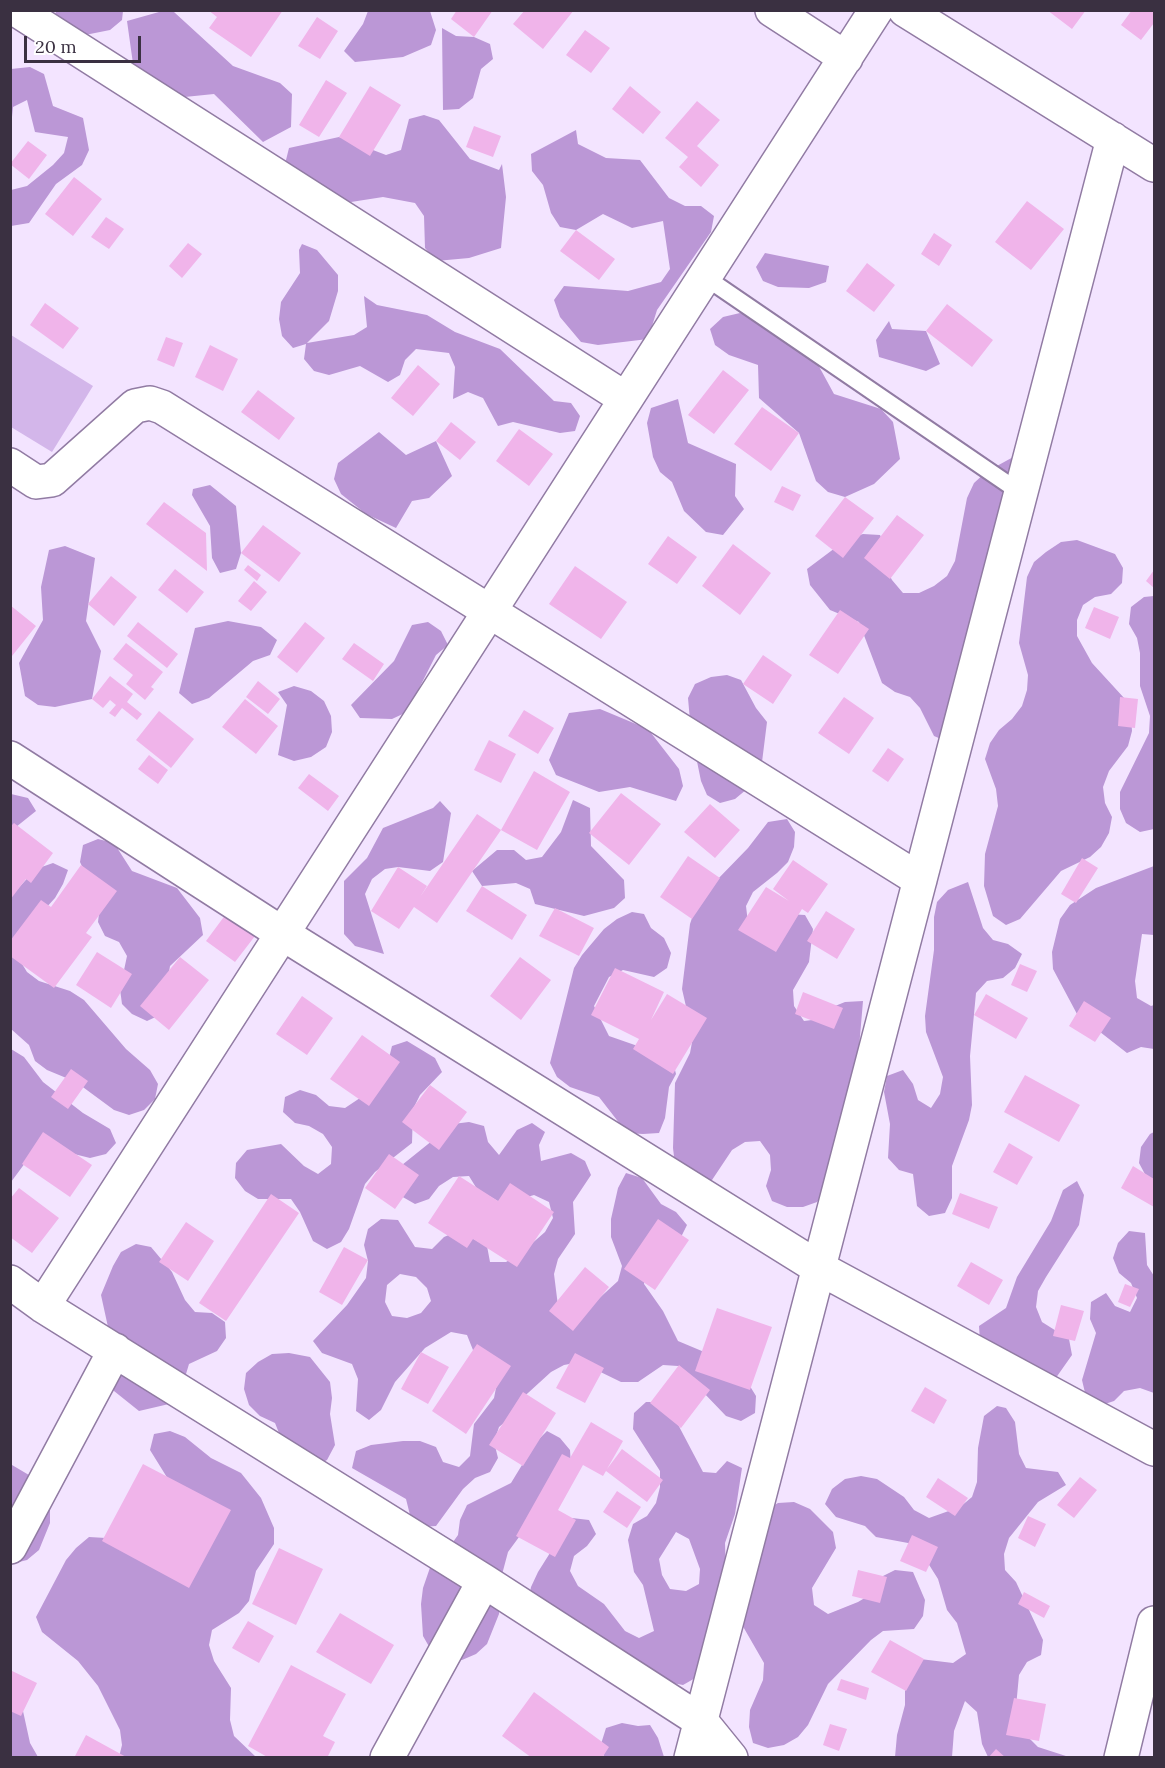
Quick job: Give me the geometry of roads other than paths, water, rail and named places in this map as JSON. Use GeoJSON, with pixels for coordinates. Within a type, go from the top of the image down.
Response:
{"type":"FeatureCollection","features":[{"type":"Feature","properties":{"kind":"street"},"geometry":{"type":"LineString","coordinates":[[17,10],[626,399]]}},
{"type":"Feature","properties":{"kind":"street"},"geometry":{"type":"LineString","coordinates":[[772,10],[846,58]]}},
{"type":"Feature","properties":{"kind":"street"},"geometry":{"type":"LineString","coordinates":[[43,1306],[876,10]]}},
{"type":"Feature","properties":{"kind":"street"},"geometry":{"type":"LineString","coordinates":[[905,10],[1155,165]]}},
{"type":"Feature","properties":{"kind":"street"},"geometry":{"type":"LineString","coordinates":[[691,1758],[1113,139]]}},
{"type":"Feature","properties":{"kind":"street"},"geometry":{"type":"LineString","coordinates":[[10,465],[36,482],[52,480],[135,405],[150,403],[162,407],[920,880]]}},
{"type":"Feature","properties":{"kind":"street"},"geometry":{"type":"LineString","coordinates":[[10,758],[283,934],[819,1268],[1155,1449]]}},
{"type":"Feature","properties":{"kind":"street"},"geometry":{"type":"LineString","coordinates":[[10,1282],[43,1306],[484,1581],[701,1721],[731,1758]]}},
{"type":"Feature","properties":{"kind":"street"},"geometry":{"type":"LineString","coordinates":[[10,1547],[115,1350]]}},
{"type":"Feature","properties":{"kind":"street"},"geometry":{"type":"LineString","coordinates":[[387,1758],[484,1581]]}},
{"type":"Feature","properties":{"kind":"street"},"geometry":{"type":"LineString","coordinates":[[1121,1758],[1155,1623]]}},
{"type":"Feature","properties":{"kind":"lane"},"geometry":{"type":"LineString","coordinates":[[705,277],[1021,494]]}}]}
